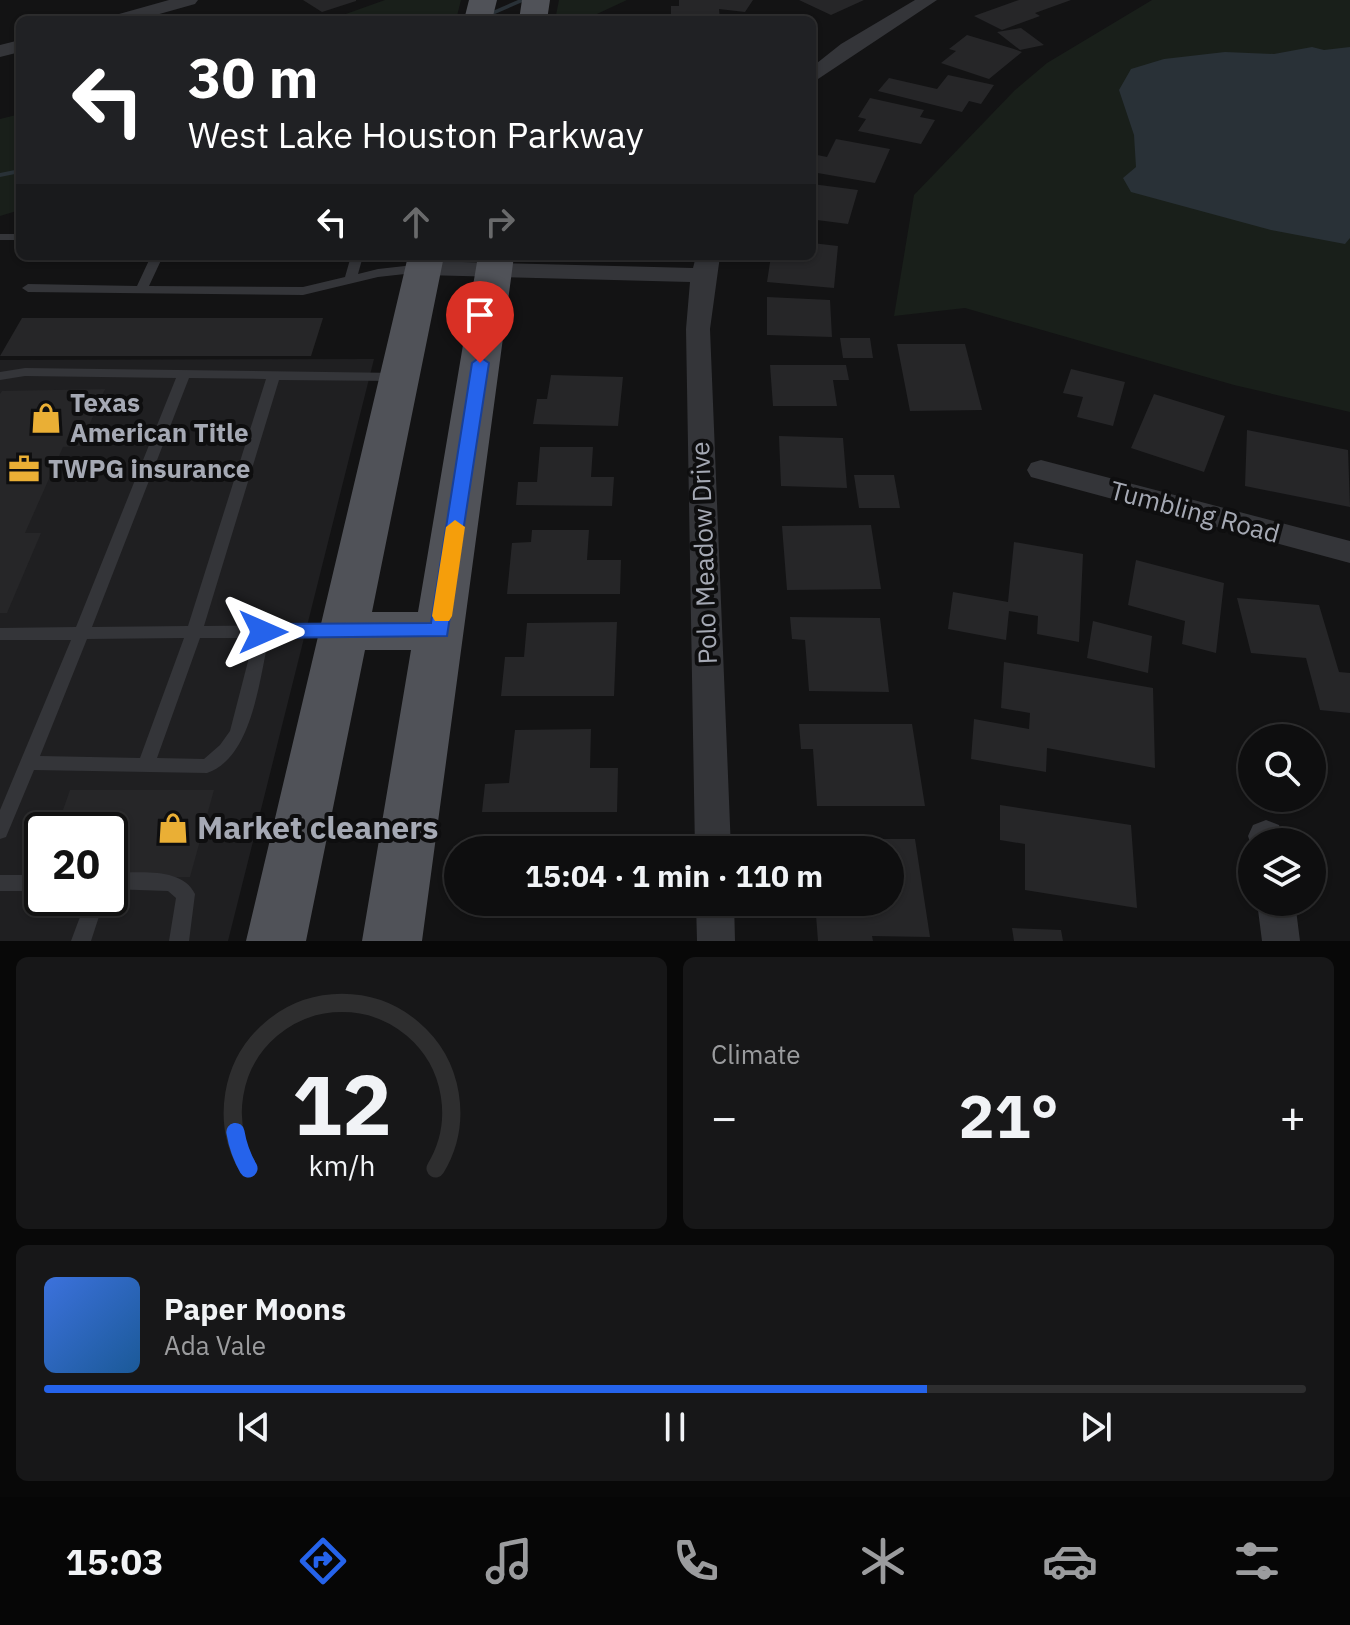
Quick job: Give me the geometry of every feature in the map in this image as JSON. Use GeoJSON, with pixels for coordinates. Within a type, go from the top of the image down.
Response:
{"type":"FeatureCollection","features":[{"type":"Feature","properties":{"kind":"main road"},"geometry":{"type":"LineString","coordinates":[[276,941],[425,262]]}},
{"type":"Feature","properties":{"kind":"main road"},"geometry":{"type":"LineString","coordinates":[[392,941],[496,262]]}},
{"type":"Feature","properties":{"kind":"main road"},"geometry":{"type":"LineString","coordinates":[[344,631],[440,631]]}},
{"type":"Feature","properties":{"kind":"street"},"geometry":{"type":"LineString","coordinates":[[132,16],[189,0]]}},
{"type":"Feature","properties":{"kind":"street"},"geometry":{"type":"LineString","coordinates":[[816,74],[848,48],[928,0]]}},
{"type":"Feature","properties":{"kind":"street"},"geometry":{"type":"LineString","coordinates":[[425,262],[705,266]]}},
{"type":"Feature","properties":{"kind":"street","name":"Polo Meadow Drive"},"geometry":{"type":"LineString","coordinates":[[705,266],[698,329],[713,836]]}},
{"type":"Feature","properties":{"kind":"street","name":"Tumbling Road"},"geometry":{"type":"LineString","coordinates":[[1041,470],[1350,552]]}},
{"type":"Feature","properties":{"kind":"street"},"geometry":{"type":"LineString","coordinates":[[715,916],[716,941]]}},
{"type":"Feature","properties":{"kind":"street"},"geometry":{"type":"LineString","coordinates":[[1278,916],[1281,941]]}},
{"type":"Feature","properties":{"kind":"lane"},"geometry":{"type":"LineString","coordinates":[[141,289],[155,260]]}},
{"type":"Feature","properties":{"kind":"lane"},"geometry":{"type":"LineString","coordinates":[[350,280],[356,260]]}},
{"type":"Feature","properties":{"kind":"lane"},"geometry":{"type":"LineString","coordinates":[[28,288],[303,291],[425,262]]}},
{"type":"Feature","properties":{"kind":"lane"},"geometry":{"type":"LineString","coordinates":[[0,376],[25,372],[399,377]]}},
{"type":"Feature","properties":{"kind":"lane"},"geometry":{"type":"LineString","coordinates":[[0,831],[184,375]]}},
{"type":"Feature","properties":{"kind":"lane"},"geometry":{"type":"LineString","coordinates":[[145,766],[194,633],[273,377]]}},
{"type":"Feature","properties":{"kind":"lane"},"geometry":{"type":"LineString","coordinates":[[0,634],[344,631]]}},
{"type":"Feature","properties":{"kind":"lane"},"geometry":{"type":"LineString","coordinates":[[27,763],[207,766],[226,750],[238,733],[263,632]]}},
{"type":"Feature","properties":{"kind":"lane"},"geometry":{"type":"LineString","coordinates":[[128,882],[171,883],[186,894],[179,941]]}},
{"type":"Feature","properties":{"kind":"lane"},"geometry":{"type":"LineString","coordinates":[[0,883],[24,883]]}},
{"type":"Feature","properties":{"kind":"lane"},"geometry":{"type":"LineString","coordinates":[[81,941],[90,916]]}},
{"type":"Feature","properties":{"kind":"shaded area"},"geometry":{"type":"Polygon","coordinates":[[[385,0],[461,0],[457,16],[340,16],[385,0]]]}},
{"type":"Feature","properties":{"kind":"shaded area"},"geometry":{"type":"Polygon","coordinates":[[[559,0],[627,0],[593,16],[556,16],[559,0]]]}},
{"type":"Feature","properties":{"kind":"shaded area"},"geometry":{"type":"Polygon","coordinates":[[[1152,0],[1350,0],[1350,412],[1234,385],[965,308],[894,316],[914,195],[1015,90],[1047,63],[1152,0]]]}},
{"type":"Feature","properties":{"kind":"shaded area"},"geometry":{"type":"Polygon","coordinates":[[[1312,47],[1324,50],[1350,47],[1350,238],[1345,244],[1271,230],[1131,192],[1123,178],[1136,167],[1134,135],[1119,90],[1131,69],[1164,59],[1225,52],[1274,54],[1312,47]]]}},
{"type":"Feature","properties":{"kind":"shaded area"},"geometry":{"type":"Polygon","coordinates":[[[16,115],[16,211],[0,216],[0,119],[16,115]]]}},
{"type":"Feature","properties":{"kind":"shaded area"},"geometry":{"type":"Polygon","coordinates":[[[374,359],[228,941],[0,941],[0,360],[374,359]]]}},
{"type":"Feature","properties":{"kind":"building"},"geometry":{"type":"Polygon","coordinates":[[[303,0],[356,0],[356,1],[322,12],[303,0]]]}},
{"type":"Feature","properties":{"kind":"building"},"geometry":{"type":"Polygon","coordinates":[[[679,0],[753,0],[745,12],[719,9],[720,16],[671,16],[671,6],[679,6],[679,0]]]}},
{"type":"Feature","properties":{"kind":"building"},"geometry":{"type":"Polygon","coordinates":[[[799,0],[864,0],[831,15],[799,0]]]}},
{"type":"Feature","properties":{"kind":"building"},"geometry":{"type":"Polygon","coordinates":[[[1019,0],[1071,0],[1035,13],[1040,16],[1002,30],[974,16],[1019,0]]]}},
{"type":"Feature","properties":{"kind":"building"},"geometry":{"type":"Polygon","coordinates":[[[1021,28],[1044,45],[1020,50],[997,32],[1021,28]]]}},
{"type":"Feature","properties":{"kind":"building"},"geometry":{"type":"Polygon","coordinates":[[[967,35],[1022,52],[989,79],[941,63],[956,51],[949,49],[967,35]]]}},
{"type":"Feature","properties":{"kind":"building"},"geometry":{"type":"Polygon","coordinates":[[[948,75],[994,85],[981,104],[969,101],[962,112],[878,91],[889,78],[937,89],[948,75]]]}},
{"type":"Feature","properties":{"kind":"building"},"geometry":{"type":"Polygon","coordinates":[[[870,98],[924,110],[920,117],[935,120],[921,144],[858,131],[866,119],[858,117],[870,98]]]}},
{"type":"Feature","properties":{"kind":"building"},"geometry":{"type":"Polygon","coordinates":[[[836,139],[890,149],[875,183],[816,173],[816,155],[827,157],[836,139]]]}},
{"type":"Feature","properties":{"kind":"building"},"geometry":{"type":"Polygon","coordinates":[[[816,185],[858,190],[848,224],[817,220],[816,223],[816,185]]]}},
{"type":"Feature","properties":{"kind":"building"},"geometry":{"type":"Polygon","coordinates":[[[816,243],[838,246],[834,288],[767,282],[770,260],[816,260],[816,243]]]}},
{"type":"Feature","properties":{"kind":"building"},"geometry":{"type":"Polygon","coordinates":[[[767,297],[830,300],[832,337],[767,335],[767,297]]]}},
{"type":"Feature","properties":{"kind":"building"},"geometry":{"type":"Polygon","coordinates":[[[22,318],[323,318],[311,356],[0,356],[22,318]]]}},
{"type":"Feature","properties":{"kind":"building"},"geometry":{"type":"Polygon","coordinates":[[[840,338],[870,338],[873,358],[843,358],[840,338]]]}},
{"type":"Feature","properties":{"kind":"building"},"geometry":{"type":"Polygon","coordinates":[[[897,344],[965,344],[982,410],[910,411],[897,344]]]}},
{"type":"Feature","properties":{"kind":"building"},"geometry":{"type":"Polygon","coordinates":[[[770,365],[846,365],[849,380],[833,380],[837,406],[773,406],[770,365]]]}},
{"type":"Feature","properties":{"kind":"building"},"geometry":{"type":"Polygon","coordinates":[[[1071,369],[1125,382],[1113,426],[1077,417],[1083,397],[1063,393],[1071,369]]]}},
{"type":"Feature","properties":{"kind":"building"},"geometry":{"type":"Polygon","coordinates":[[[551,375],[623,377],[618,426],[533,424],[537,399],[547,399],[551,375]]]}},
{"type":"Feature","properties":{"kind":"building"},"geometry":{"type":"Polygon","coordinates":[[[105,389],[80,446],[63,447],[25,533],[41,533],[7,613],[0,613],[0,394],[2,391],[105,389]]]}},
{"type":"Feature","properties":{"kind":"building"},"geometry":{"type":"Polygon","coordinates":[[[1154,394],[1225,416],[1204,472],[1131,448],[1154,394]]]}},
{"type":"Feature","properties":{"kind":"building"},"geometry":{"type":"Polygon","coordinates":[[[1247,430],[1348,450],[1350,507],[1245,486],[1247,430]]]}},
{"type":"Feature","properties":{"kind":"building"},"geometry":{"type":"Polygon","coordinates":[[[779,436],[843,438],[847,488],[781,486],[779,436]]]}},
{"type":"Feature","properties":{"kind":"building"},"geometry":{"type":"Polygon","coordinates":[[[540,447],[593,447],[591,477],[614,477],[612,506],[516,505],[518,482],[537,482],[540,447]]]}},
{"type":"Feature","properties":{"kind":"building"},"geometry":{"type":"Polygon","coordinates":[[[854,475],[894,475],[900,508],[859,508],[854,475]]]}},
{"type":"Feature","properties":{"kind":"building"},"geometry":{"type":"Polygon","coordinates":[[[871,525],[881,589],[787,590],[782,526],[871,525]]]}},
{"type":"Feature","properties":{"kind":"building"},"geometry":{"type":"Polygon","coordinates":[[[532,530],[589,530],[587,560],[621,560],[620,594],[507,594],[512,543],[531,542],[532,530]]]}},
{"type":"Feature","properties":{"kind":"building"},"geometry":{"type":"Polygon","coordinates":[[[1014,542],[1083,554],[1079,642],[1037,634],[1038,616],[1009,611],[1006,640],[948,629],[953,592],[1008,602],[1014,542]]]}},
{"type":"Feature","properties":{"kind":"building"},"geometry":{"type":"Polygon","coordinates":[[[1136,560],[1224,583],[1216,653],[1182,644],[1185,621],[1128,605],[1136,560]]]}},
{"type":"Feature","properties":{"kind":"building"},"geometry":{"type":"Polygon","coordinates":[[[1237,598],[1319,605],[1339,672],[1350,673],[1350,713],[1320,710],[1306,658],[1251,653],[1237,598]]]}},
{"type":"Feature","properties":{"kind":"building"},"geometry":{"type":"Polygon","coordinates":[[[790,617],[880,618],[889,692],[809,691],[805,640],[792,639],[790,617]]]}},
{"type":"Feature","properties":{"kind":"building"},"geometry":{"type":"Polygon","coordinates":[[[1093,621],[1152,636],[1148,673],[1087,658],[1093,621]]]}},
{"type":"Feature","properties":{"kind":"building"},"geometry":{"type":"Polygon","coordinates":[[[617,622],[614,696],[501,696],[505,657],[524,657],[527,623],[617,622]]]}},
{"type":"Feature","properties":{"kind":"building"},"geometry":{"type":"Polygon","coordinates":[[[1004,662],[1153,688],[1155,768],[1047,748],[1046,772],[971,759],[974,719],[1029,729],[1030,713],[1001,708],[1004,662]]]}},
{"type":"Feature","properties":{"kind":"building"},"geometry":{"type":"Polygon","coordinates":[[[799,724],[912,724],[925,806],[817,806],[813,749],[801,749],[799,724]]]}},
{"type":"Feature","properties":{"kind":"building"},"geometry":{"type":"Polygon","coordinates":[[[591,729],[590,768],[618,768],[617,812],[482,812],[485,784],[509,783],[515,730],[591,729]]]}},
{"type":"Feature","properties":{"kind":"building"},"geometry":{"type":"Polygon","coordinates":[[[70,790],[214,790],[190,877],[128,877],[128,812],[62,812],[70,790]]]}},
{"type":"Feature","properties":{"kind":"building"},"geometry":{"type":"Polygon","coordinates":[[[1000,805],[1131,825],[1137,908],[1025,890],[1025,844],[1000,840],[1000,805]]]}},
{"type":"Feature","properties":{"kind":"building"},"geometry":{"type":"Polygon","coordinates":[[[904,839],[915,839],[930,937],[872,936],[873,941],[818,941],[816,916],[904,916],[904,839]]]}},
{"type":"Feature","properties":{"kind":"building"},"geometry":{"type":"Polygon","coordinates":[[[1012,928],[1061,930],[1063,941],[1014,941],[1012,928]]]}},
{"type":"Feature","properties":{"kind":"waterway"},"geometry":{"type":"LineString","coordinates":[[485,16],[524,0]]}},
{"type":"Feature","properties":{"kind":"waterway"},"geometry":{"type":"LineString","coordinates":[[0,175],[16,172]]}},
{"type":"Feature","properties":{"kind":"slow traffic"},"geometry":{"type":"LineString","coordinates":[[442,616],[455,527]]}},
{"type":"Feature","properties":{"kind":"place","name":"Texas American Title"},"geometry":{"type":"Point","coordinates":[46,418]}},
{"type":"Feature","properties":{"kind":"place","name":"TWPG insurance"},"geometry":{"type":"Point","coordinates":[24,469]}},
{"type":"Feature","properties":{"kind":"place","name":"Market cleaners"},"geometry":{"type":"Point","coordinates":[173,828]}},
{"type":"Feature","properties":{"kind":"route"},"geometry":{"type":"LineString","coordinates":[[263,632],[440,631],[480,363]]}}]}
